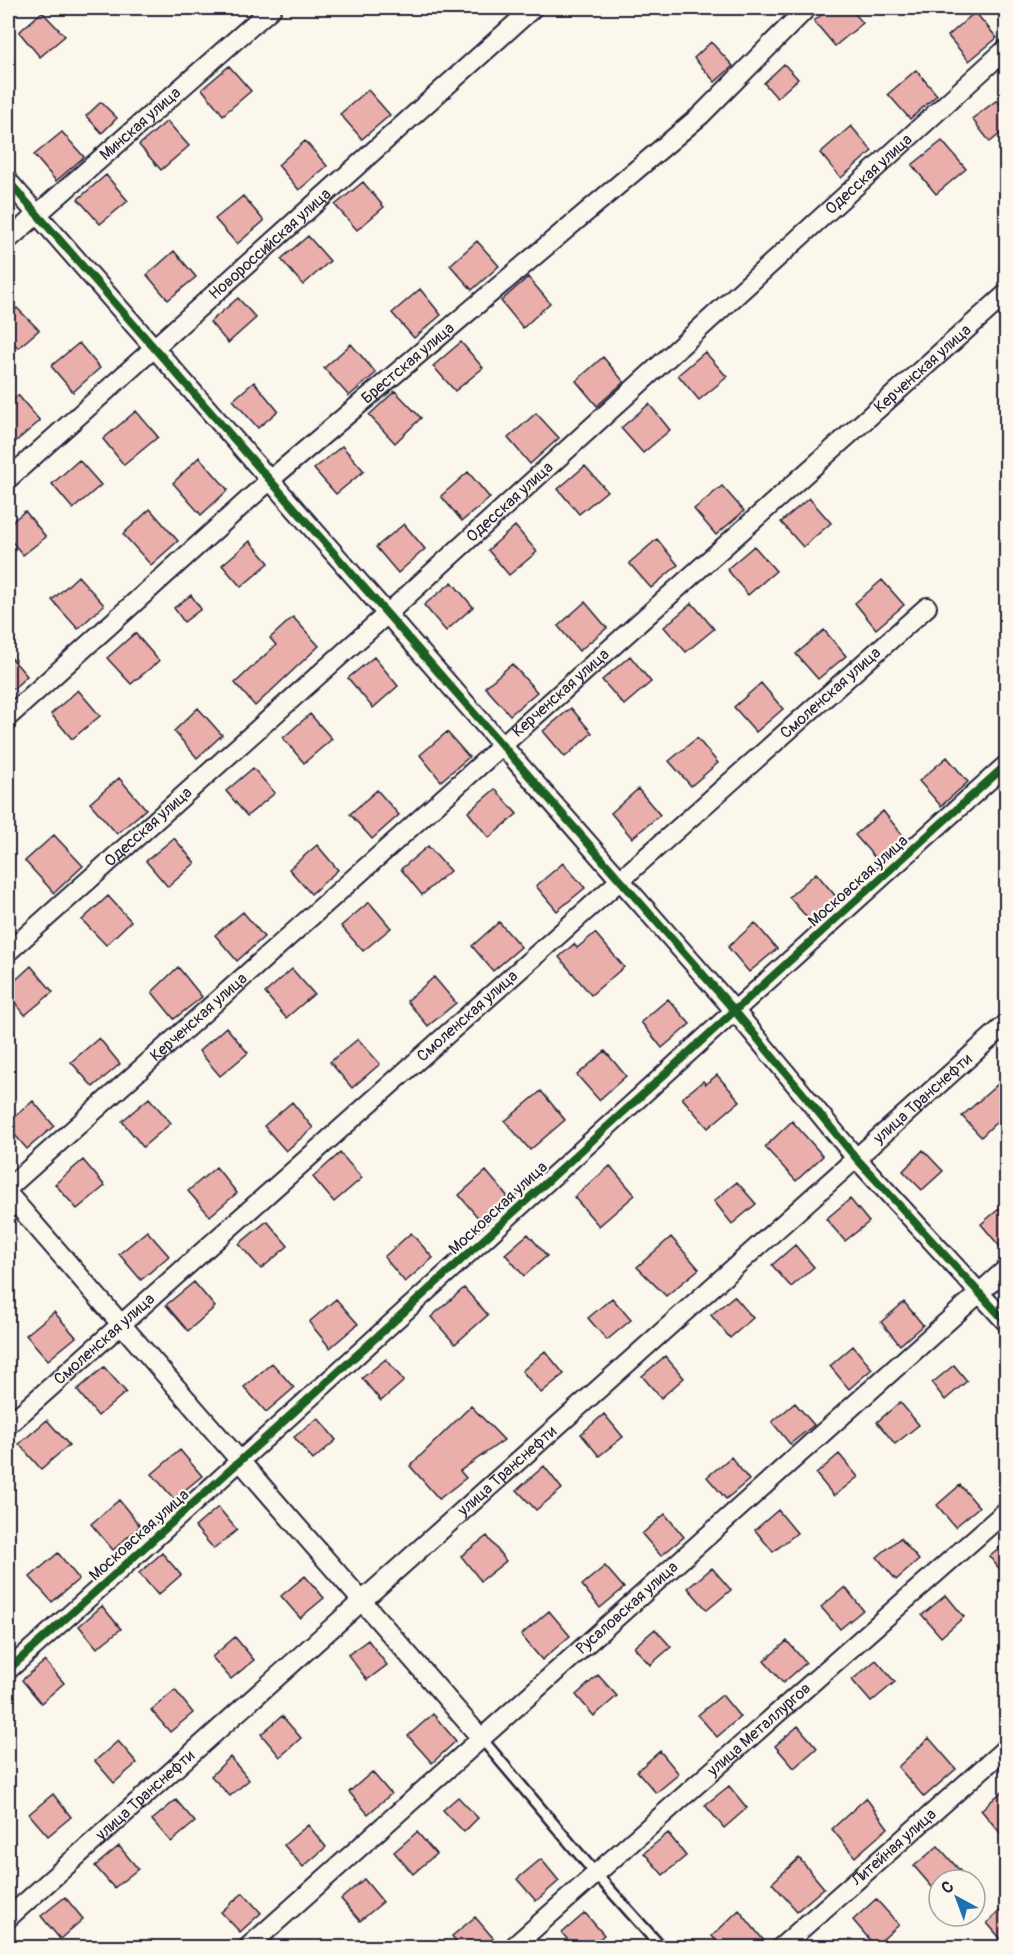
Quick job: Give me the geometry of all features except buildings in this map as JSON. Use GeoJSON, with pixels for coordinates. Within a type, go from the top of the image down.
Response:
{"type":"FeatureCollection","features":[{"type":"Feature","properties":{"kind":"street","name":"Минская улица"},"geometry":{"type":"LineString","coordinates":[[8,240],[272,8]]}},
{"type":"Feature","properties":{"kind":"street","name":"Новороссийская улица"},"geometry":{"type":"LineString","coordinates":[[8,479],[533,8]]}},
{"type":"Feature","properties":{"kind":"street","name":"Брестская улица"},"geometry":{"type":"LineString","coordinates":[[8,717],[270,480],[701,115],[807,8]]}},
{"type":"Feature","properties":{"kind":"street","name":"Одесская улица"},"geometry":{"type":"LineString","coordinates":[[8,952],[387,614],[1006,49]]}},
{"type":"Feature","properties":{"kind":"street"},"geometry":{"type":"LineString","coordinates":[[8,181],[734,1010],[856,1158],[1006,1322]]}},
{"type":"Feature","properties":{"kind":"street","name":"Керченская улица"},"geometry":{"type":"LineString","coordinates":[[8,1188],[1006,294]]}},
{"type":"Feature","properties":{"kind":"street","name":"Смоленская улица"},"geometry":{"type":"LineString","coordinates":[[8,1425],[927,607]]}},
{"type":"Feature","properties":{"kind":"street","name":"Московская улица"},"geometry":{"type":"LineString","coordinates":[[8,1670],[241,1462],[734,1010],[1006,765]]}},
{"type":"Feature","properties":{"kind":"street","name":"улица Транснефти"},"geometry":{"type":"LineString","coordinates":[[8,1918],[1006,1024]]}},
{"type":"Feature","properties":{"kind":"street"},"geometry":{"type":"LineString","coordinates":[[8,1194],[481,1738]]}},
{"type":"Feature","properties":{"kind":"street","name":"Русаловская улица"},"geometry":{"type":"LineString","coordinates":[[247,1947],[1006,1269]]}},
{"type":"Feature","properties":{"kind":"street","name":"улица Металлургов"},"geometry":{"type":"LineString","coordinates":[[513,1947],[1006,1511]]}},
{"type":"Feature","properties":{"kind":"street","name":"Литейная улица"},"geometry":{"type":"LineString","coordinates":[[780,1947],[1006,1748]]}},
{"type":"Feature","properties":{"kind":"lane"},"geometry":{"type":"LineString","coordinates":[[481,1738],[596,1874],[662,1947]]}},
{"type":"Feature","properties":{"kind":"cycle path"},"geometry":{"type":"LineString","coordinates":[[8,181],[734,1010],[856,1158],[1006,1322]]}},
{"type":"Feature","properties":{"kind":"cycle path"},"geometry":{"type":"LineString","coordinates":[[8,1670],[1006,765]]}}]}
